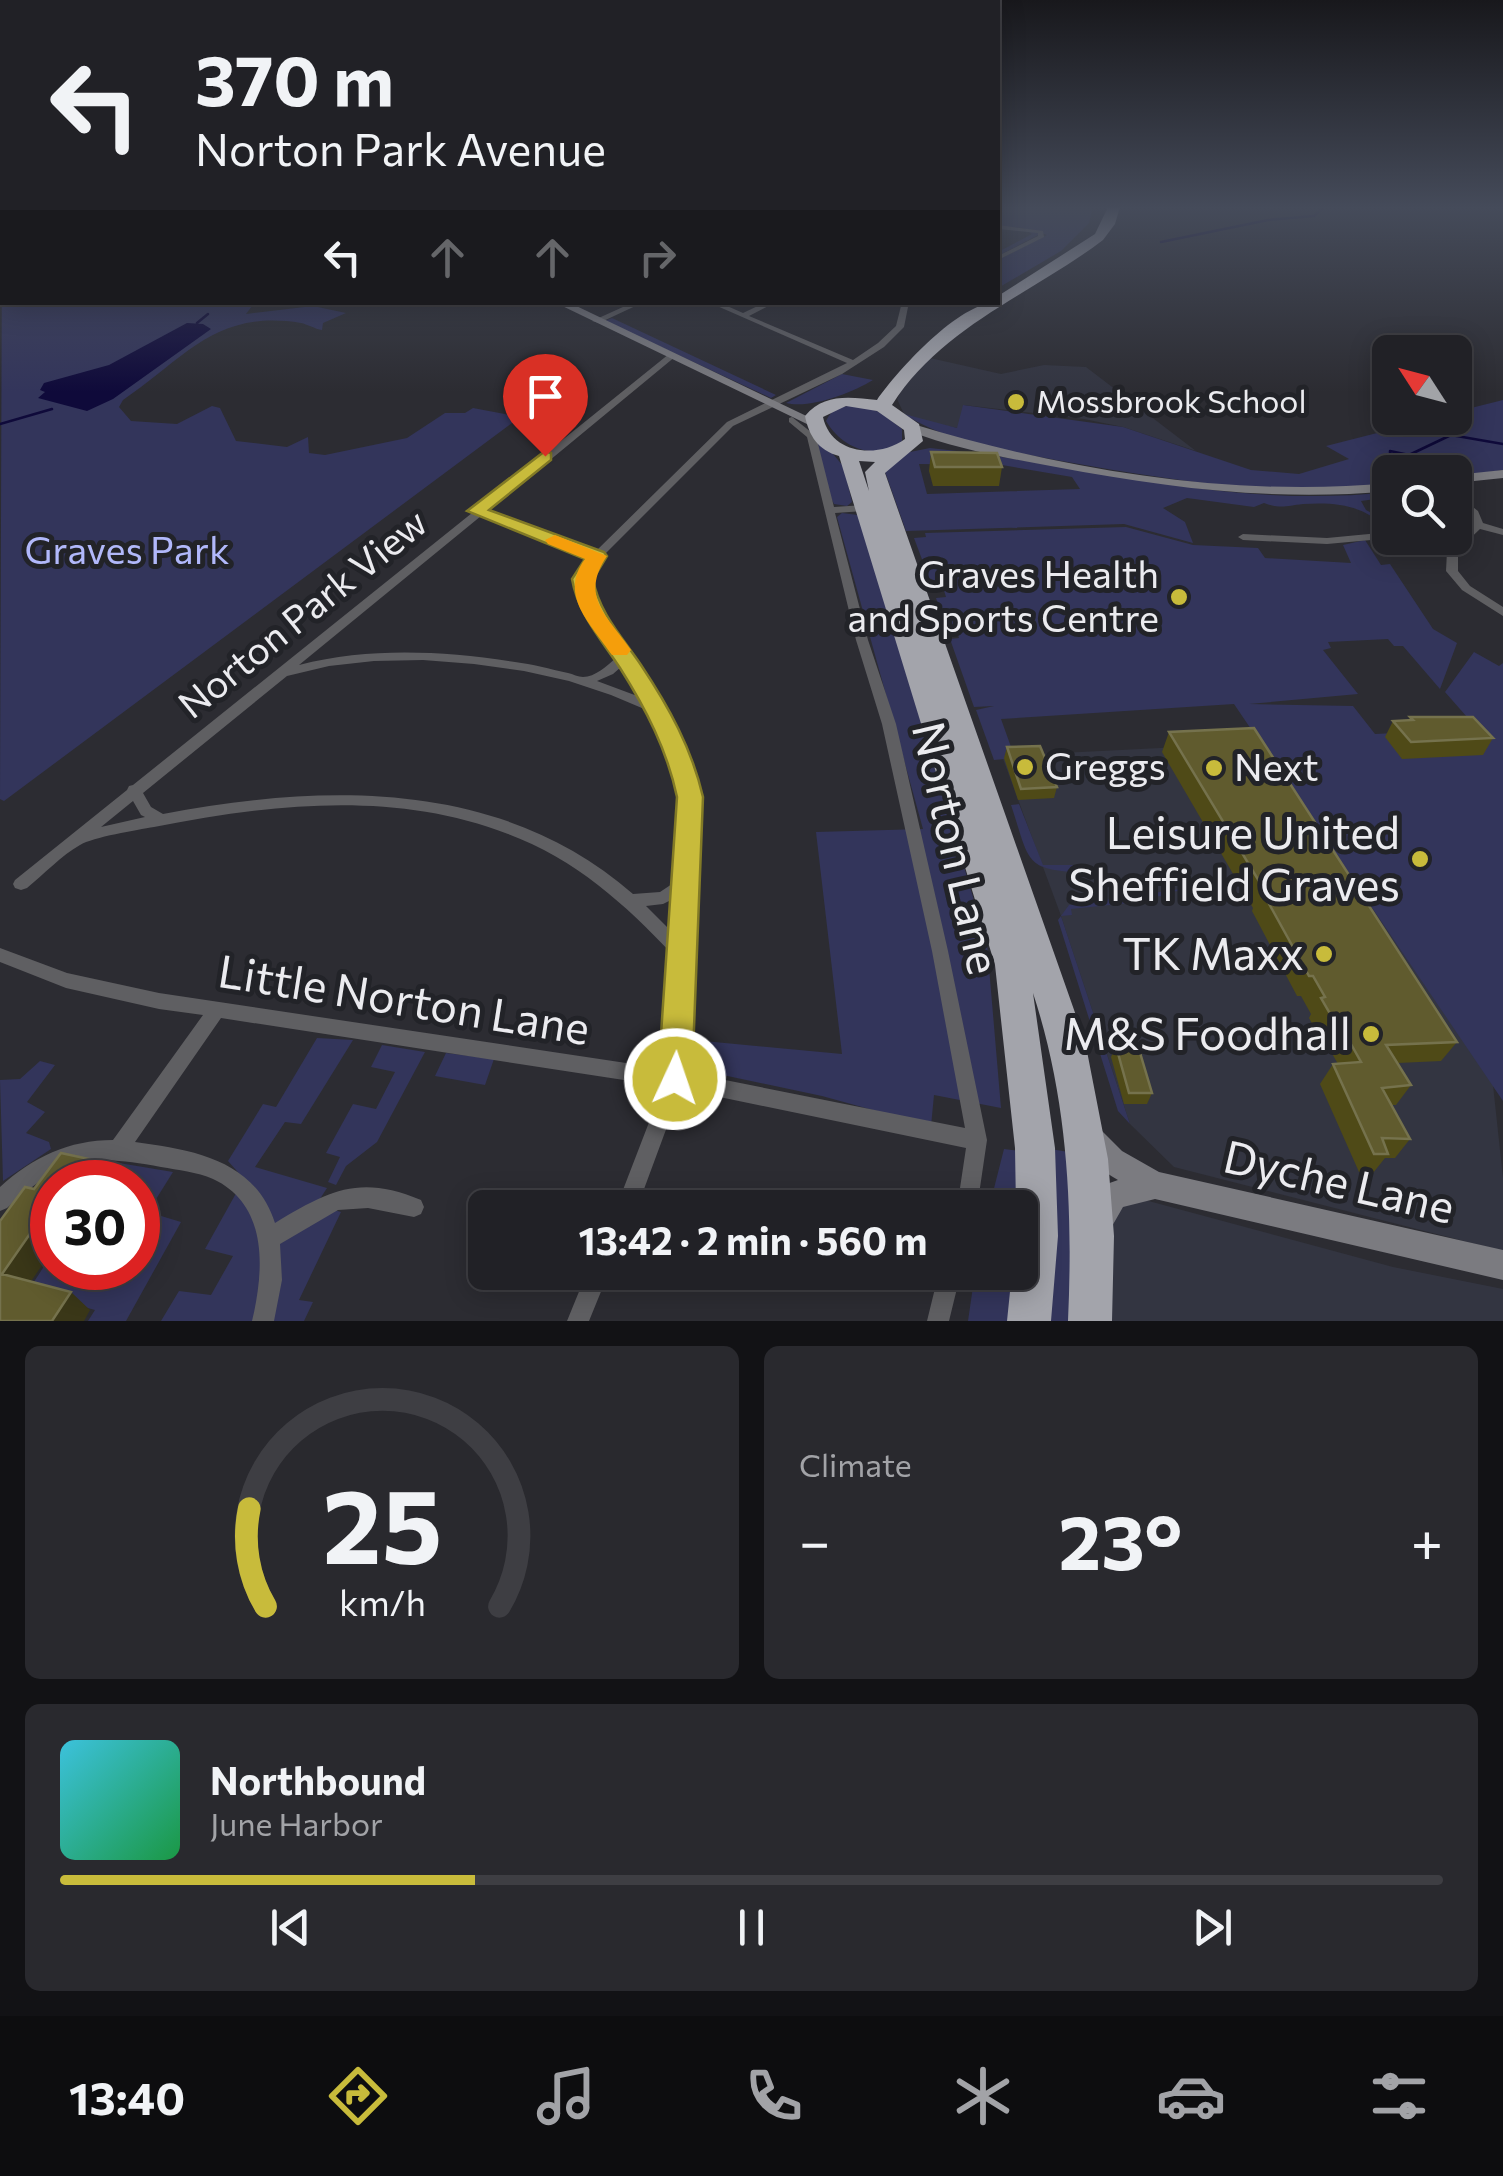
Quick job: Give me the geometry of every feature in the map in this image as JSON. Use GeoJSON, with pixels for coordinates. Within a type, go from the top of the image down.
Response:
{"type":"FeatureCollection","features":[{"type":"Feature","properties":{"kind":"highway"},"geometry":{"type":"LineString","coordinates":[[1000,293],[1039,269]]}},
{"type":"Feature","properties":{"kind":"highway"},"geometry":{"type":"LineString","coordinates":[[1000,304],[1054,269]]}},
{"type":"Feature","properties":{"kind":"highway"},"geometry":{"type":"LineString","coordinates":[[979,305],[914,350],[877,385],[818,415],[829,443],[847,453],[854,468],[847,509],[1012,965],[1035,1148],[1037,1236],[1030,1321]]}},
{"type":"Feature","properties":{"kind":"highway"},"geometry":{"type":"LineString","coordinates":[[882,406],[890,388],[931,349],[998,305]]}},
{"type":"Feature","properties":{"kind":"highway"},"geometry":{"type":"LineString","coordinates":[[845,401],[882,406]]}},
{"type":"Feature","properties":{"kind":"highway"},"geometry":{"type":"LineString","coordinates":[[882,406],[905,443]]}},
{"type":"Feature","properties":{"kind":"highway"},"geometry":{"type":"LineString","coordinates":[[847,453],[905,443]]}},
{"type":"Feature","properties":{"kind":"highway"},"geometry":{"type":"LineString","coordinates":[[905,443],[876,472],[881,499],[1067,1041],[1085,1128],[1094,1236],[1090,1321]]}},
{"type":"Feature","properties":{"kind":"street"},"geometry":{"type":"LineString","coordinates":[[565,305],[789,415],[818,415]]}},
{"type":"Feature","properties":{"kind":"street"},"geometry":{"type":"LineString","coordinates":[[596,320],[634,305]]}},
{"type":"Feature","properties":{"kind":"street"},"geometry":{"type":"LineString","coordinates":[[718,305],[854,363]]}},
{"type":"Feature","properties":{"kind":"street"},"geometry":{"type":"LineString","coordinates":[[744,316],[767,305]]}},
{"type":"Feature","properties":{"kind":"street"},"geometry":{"type":"LineString","coordinates":[[633,1190],[675,1079],[690,797],[677,744],[586,602],[585,573],[597,556],[730,424],[854,363],[897,332],[905,305]]}},
{"type":"Feature","properties":{"kind":"street","name":"Norton Park View"},"geometry":{"type":"LineString","coordinates":[[21,884],[282,674],[476,511],[672,356]]}},
{"type":"Feature","properties":{"kind":"street","name":"Norton Lane"},"geometry":{"type":"LineString","coordinates":[[789,415],[810,436],[847,509],[862,640],[893,742],[977,1140],[970,1190]]}},
{"type":"Feature","properties":{"kind":"street"},"geometry":{"type":"LineString","coordinates":[[905,443],[951,443],[1225,490],[1302,494],[1372,488]]}},
{"type":"Feature","properties":{"kind":"street"},"geometry":{"type":"LineString","coordinates":[[1472,477],[1503,474]]}},
{"type":"Feature","properties":{"kind":"street"},"geometry":{"type":"LineString","coordinates":[[476,511],[597,556]]}},
{"type":"Feature","properties":{"kind":"street"},"geometry":{"type":"LineString","coordinates":[[1472,511],[1478,526]]}},
{"type":"Feature","properties":{"kind":"street"},"geometry":{"type":"LineString","coordinates":[[1478,526],[1503,532]]}},
{"type":"Feature","properties":{"kind":"street"},"geometry":{"type":"LineString","coordinates":[[1472,531],[1478,526]]}},
{"type":"Feature","properties":{"kind":"street"},"geometry":{"type":"LineString","coordinates":[[1243,537],[1328,541],[1372,537]]}},
{"type":"Feature","properties":{"kind":"street"},"geometry":{"type":"LineString","coordinates":[[1451,555],[1449,562],[1459,580],[1503,612]]}},
{"type":"Feature","properties":{"kind":"street"},"geometry":{"type":"LineString","coordinates":[[319,642],[338,658]]}},
{"type":"Feature","properties":{"kind":"street"},"geometry":{"type":"LineString","coordinates":[[588,680],[608,671],[624,657]]}},
{"type":"Feature","properties":{"kind":"street"},"geometry":{"type":"LineString","coordinates":[[282,674],[338,658],[490,663],[588,680],[656,710]]}},
{"type":"Feature","properties":{"kind":"street"},"geometry":{"type":"LineString","coordinates":[[134,790],[146,811],[158,818]]}},
{"type":"Feature","properties":{"kind":"street"},"geometry":{"type":"LineString","coordinates":[[76,839],[158,818],[296,798],[359,798],[427,806],[510,828],[577,860],[631,901],[682,953]]}},
{"type":"Feature","properties":{"kind":"street"},"geometry":{"type":"LineString","coordinates":[[631,901],[663,898],[687,882]]}},
{"type":"Feature","properties":{"kind":"street","name":"Little Norton Lane"},"geometry":{"type":"LineString","coordinates":[[0,955],[66,980],[218,1010],[675,1079],[977,1140]]}},
{"type":"Feature","properties":{"kind":"street"},"geometry":{"type":"LineString","coordinates":[[119,1149],[218,1010]]}},
{"type":"Feature","properties":{"kind":"street","name":"Dyche Lane"},"geometry":{"type":"LineString","coordinates":[[1085,1128],[1096,1148],[1155,1185],[1503,1265]]}},
{"type":"Feature","properties":{"kind":"street"},"geometry":{"type":"LineString","coordinates":[[0,1201],[42,1165],[94,1148],[119,1149],[222,1173],[242,1186],[258,1209],[270,1238],[272,1278],[262,1321]]}},
{"type":"Feature","properties":{"kind":"street"},"geometry":{"type":"LineString","coordinates":[[1094,1236],[1114,1194],[1155,1185]]}},
{"type":"Feature","properties":{"kind":"street"},"geometry":{"type":"LineString","coordinates":[[270,1238],[335,1199],[349,1195],[368,1194],[414,1206]]}},
{"type":"Feature","properties":{"kind":"street"},"geometry":{"type":"LineString","coordinates":[[578,1321],[591,1290]]}},
{"type":"Feature","properties":{"kind":"street"},"geometry":{"type":"LineString","coordinates":[[938,1321],[946,1290]]}},
{"type":"Feature","properties":{"kind":"shaded area"},"geometry":{"type":"Polygon","coordinates":[[[187,323],[211,329],[113,399],[87,411],[38,398],[45,392],[40,390],[44,383],[109,365],[187,323]]]}},
{"type":"Feature","properties":{"kind":"shaded area","name":"Mossbrook School"},"geometry":{"type":"Polygon","coordinates":[[[930,358],[1001,374],[1044,365],[1086,367],[1196,451],[1123,427],[1084,419],[964,405],[958,428],[920,421],[904,414],[897,399],[906,382],[930,358]]]}},
{"type":"Feature","properties":{"kind":"shaded area"},"geometry":{"type":"Polygon","coordinates":[[[1260,743],[1493,1085],[1503,1178],[1503,1251],[1174,1167],[1130,1124],[1060,913],[1002,756],[1260,743]]]}},
{"type":"Feature","properties":{"kind":"shaded area"},"geometry":{"type":"Polygon","coordinates":[[[1130,1196],[1393,1267],[1503,1289],[1503,1321],[1091,1321],[1102,1237],[1130,1196]]]}},
{"type":"Feature","properties":{"kind":"green space"},"geometry":{"type":"Polygon","coordinates":[[[1000,269],[1031,269],[1000,287],[1000,269]]]}},
{"type":"Feature","properties":{"kind":"green space","name":"Graves Park"},"geometry":{"type":"Polygon","coordinates":[[[2,305],[253,305],[246,314],[313,306],[346,313],[323,323],[322,330],[301,323],[246,323],[203,340],[123,400],[119,407],[131,421],[177,424],[212,406],[220,408],[236,441],[287,447],[308,437],[309,453],[325,455],[407,438],[445,413],[465,413],[473,408],[520,417],[4,801],[0,799],[2,305]]]}},
{"type":"Feature","properties":{"kind":"green space"},"geometry":{"type":"Polygon","coordinates":[[[612,318],[776,395],[771,398],[605,321],[612,318]]]}},
{"type":"Feature","properties":{"kind":"green space"},"geometry":{"type":"Polygon","coordinates":[[[842,374],[873,380],[831,399],[786,403],[842,374]]]}},
{"type":"Feature","properties":{"kind":"green space"},"geometry":{"type":"Polygon","coordinates":[[[1503,400],[1503,470],[1472,475],[1472,455],[1372,455],[1372,486],[1306,489],[1181,480],[1017,453],[939,432],[904,414],[957,428],[963,405],[1123,427],[1251,470],[1299,474],[1349,459],[1326,446],[1372,434],[1472,435],[1472,408],[1503,400]]]}},
{"type":"Feature","properties":{"kind":"green space"},"geometry":{"type":"Polygon","coordinates":[[[860,406],[880,412],[902,429],[902,441],[881,451],[860,449],[841,438],[826,421],[840,408],[860,406]]]}},
{"type":"Feature","properties":{"kind":"green space"},"geometry":{"type":"Polygon","coordinates":[[[816,439],[844,467],[852,502],[847,506],[834,504],[830,496],[816,439]]]}},
{"type":"Feature","properties":{"kind":"green space"},"geometry":{"type":"Polygon","coordinates":[[[930,448],[1215,490],[1271,495],[1372,493],[1372,499],[1361,501],[1372,517],[1339,505],[1264,503],[1254,507],[1187,498],[1163,508],[1185,522],[1193,543],[1124,524],[906,531],[884,469],[905,453],[930,448]],[[919,464],[927,494],[1080,489],[1072,477],[1002,465],[919,464]]]}},
{"type":"Feature","properties":{"kind":"green space"},"geometry":{"type":"Polygon","coordinates":[[[842,513],[858,515],[862,524],[987,944],[1001,1108],[934,1095],[931,1126],[822,1096],[685,1067],[683,1039],[842,1054],[816,832],[923,829],[837,517],[842,513]]]}},
{"type":"Feature","properties":{"kind":"green space"},"geometry":{"type":"Polygon","coordinates":[[[1126,527],[1193,545],[1258,548],[1265,558],[1351,563],[1343,545],[1365,540],[1381,565],[1390,564],[1433,629],[1457,643],[1440,689],[1403,646],[1394,646],[1388,639],[1328,642],[1331,648],[1323,650],[1358,694],[1249,704],[1353,706],[1375,734],[1459,730],[1467,717],[1445,692],[1474,652],[1499,666],[1503,663],[1503,1101],[1234,704],[1001,719],[1015,758],[994,760],[976,710],[994,706],[974,707],[950,639],[959,638],[957,631],[947,631],[936,598],[946,597],[942,584],[929,578],[914,538],[926,537],[925,533],[1126,527]]]}},
{"type":"Feature","properties":{"kind":"green space"},"geometry":{"type":"Polygon","coordinates":[[[1019,804],[1043,865],[1087,865],[1090,873],[1052,870],[1033,860],[1022,841],[1011,805],[1019,804]]]}},
{"type":"Feature","properties":{"kind":"green space"},"geometry":{"type":"Polygon","coordinates":[[[1201,886],[1203,890],[1161,892],[1162,896],[1147,897],[1149,901],[1071,909],[1072,915],[1061,916],[1130,1124],[1118,1111],[1058,920],[1069,905],[1201,886]]]}},
{"type":"Feature","properties":{"kind":"green space"},"geometry":{"type":"Polygon","coordinates":[[[317,1038],[353,1040],[301,1124],[285,1122],[255,1167],[327,1188],[316,1205],[341,1212],[299,1300],[313,1302],[304,1321],[161,1321],[179,1291],[211,1295],[233,1256],[205,1249],[244,1179],[228,1161],[263,1104],[276,1107],[317,1038]]]}},
{"type":"Feature","properties":{"kind":"green space"},"geometry":{"type":"Polygon","coordinates":[[[382,1045],[425,1052],[377,1142],[346,1166],[336,1185],[328,1182],[340,1157],[326,1153],[353,1104],[376,1109],[395,1072],[371,1067],[382,1045]]]}},
{"type":"Feature","properties":{"kind":"green space"},"geometry":{"type":"Polygon","coordinates":[[[446,1053],[494,1059],[485,1085],[435,1076],[446,1053]]]}},
{"type":"Feature","properties":{"kind":"green space"},"geometry":{"type":"Polygon","coordinates":[[[40,1061],[55,1065],[27,1102],[45,1112],[26,1133],[49,1142],[51,1149],[3,1181],[0,1080],[20,1079],[40,1061]]]}},
{"type":"Feature","properties":{"kind":"green space"},"geometry":{"type":"Polygon","coordinates":[[[1044,1148],[1075,1153],[1071,1321],[1039,1321],[1044,1148]]]}},
{"type":"Feature","properties":{"kind":"green space"},"geometry":{"type":"Polygon","coordinates":[[[1004,1149],[1021,1151],[1020,1190],[994,1190],[1004,1149]]]}},
{"type":"Feature","properties":{"kind":"green space"},"geometry":{"type":"Polygon","coordinates":[[[160,1170],[173,1172],[160,1193],[160,1170]]]}},
{"type":"Feature","properties":{"kind":"green space"},"geometry":{"type":"Polygon","coordinates":[[[160,1216],[181,1222],[160,1260],[160,1216]]]}},
{"type":"Feature","properties":{"kind":"green space"},"geometry":{"type":"Polygon","coordinates":[[[30,1288],[143,1290],[126,1321],[88,1321],[95,1310],[28,1291],[30,1288]]]}},
{"type":"Feature","properties":{"kind":"green space"},"geometry":{"type":"Polygon","coordinates":[[[973,1290],[1013,1290],[1008,1321],[968,1321],[973,1290]]]}},
{"type":"Feature","properties":{"kind":"building"},"geometry":{"type":"Polygon","coordinates":[[[931,452],[997,453],[1002,467],[935,467],[931,452]]]}},
{"type":"Feature","properties":{"kind":"building"},"geometry":{"type":"Polygon","coordinates":[[[1410,717],[1473,717],[1493,738],[1411,742],[1393,721],[1413,720],[1410,717]]]}},
{"type":"Feature","properties":{"kind":"building"},"geometry":{"type":"Polygon","coordinates":[[[1254,728],[1457,1042],[1386,1045],[1411,1085],[1382,1088],[1410,1139],[1382,1138],[1388,1154],[1374,1154],[1333,1064],[1361,1062],[1321,998],[1325,997],[1313,976],[1309,976],[1265,891],[1169,732],[1254,728]]]}},
{"type":"Feature","properties":{"kind":"building"},"geometry":{"type":"Polygon","coordinates":[[[1040,746],[1057,787],[1021,789],[1007,747],[1040,746]]]}},
{"type":"Feature","properties":{"kind":"building"},"geometry":{"type":"Polygon","coordinates":[[[1116,1046],[1138,1046],[1152,1093],[1129,1093],[1116,1046]]]}},
{"type":"Feature","properties":{"kind":"building"},"geometry":{"type":"Polygon","coordinates":[[[61,1153],[89,1159],[88,1160],[56,1160],[61,1153]]]}},
{"type":"Feature","properties":{"kind":"building"},"geometry":{"type":"Polygon","coordinates":[[[25,1187],[30,1188],[30,1234],[2,1274],[30,1281],[30,1290],[71,1292],[52,1321],[0,1321],[0,1221],[25,1187]]]}},
{"type":"Feature","properties":{"kind":"waterway"},"geometry":{"type":"LineString","coordinates":[[197,323],[208,314]]}},
{"type":"Feature","properties":{"kind":"waterway"},"geometry":{"type":"LineString","coordinates":[[0,424],[52,409]]}},
{"type":"Feature","properties":{"kind":"waterway"},"geometry":{"type":"LineString","coordinates":[[1409,455],[1451,435],[1503,444]]}},
{"type":"Feature","properties":{"kind":"waterway"},"geometry":{"type":"LineString","coordinates":[[1390,455],[1390,451],[1409,455]]}},
{"type":"Feature","properties":{"kind":"slow traffic"},"geometry":{"type":"LineString","coordinates":[[555,540],[597,556],[585,573],[583,590],[586,602],[619,650]]}},
{"type":"Feature","properties":{"kind":"place","name":"Mossbrook School"},"geometry":{"type":"Point","coordinates":[1016,402]}},
{"type":"Feature","properties":{"kind":"place","name":"Graves Health and Sports Centre"},"geometry":{"type":"Point","coordinates":[1179,597]}},
{"type":"Feature","properties":{"kind":"place","name":"Greggs"},"geometry":{"type":"Point","coordinates":[1025,767]}},
{"type":"Feature","properties":{"kind":"place","name":"Next"},"geometry":{"type":"Point","coordinates":[1214,768]}},
{"type":"Feature","properties":{"kind":"place","name":"Leisure United Sheffield Graves"},"geometry":{"type":"Point","coordinates":[1420,859]}},
{"type":"Feature","properties":{"kind":"place","name":"TK Maxx"},"geometry":{"type":"Point","coordinates":[1324,954]}},
{"type":"Feature","properties":{"kind":"place","name":"M&S Foodhall"},"geometry":{"type":"Point","coordinates":[1371,1034]}},
{"type":"Feature","properties":{"kind":"route"},"geometry":{"type":"LineString","coordinates":[[545,456],[476,511],[597,556],[583,579],[586,602],[633,671],[681,755],[690,797],[675,1079]]}}]}
